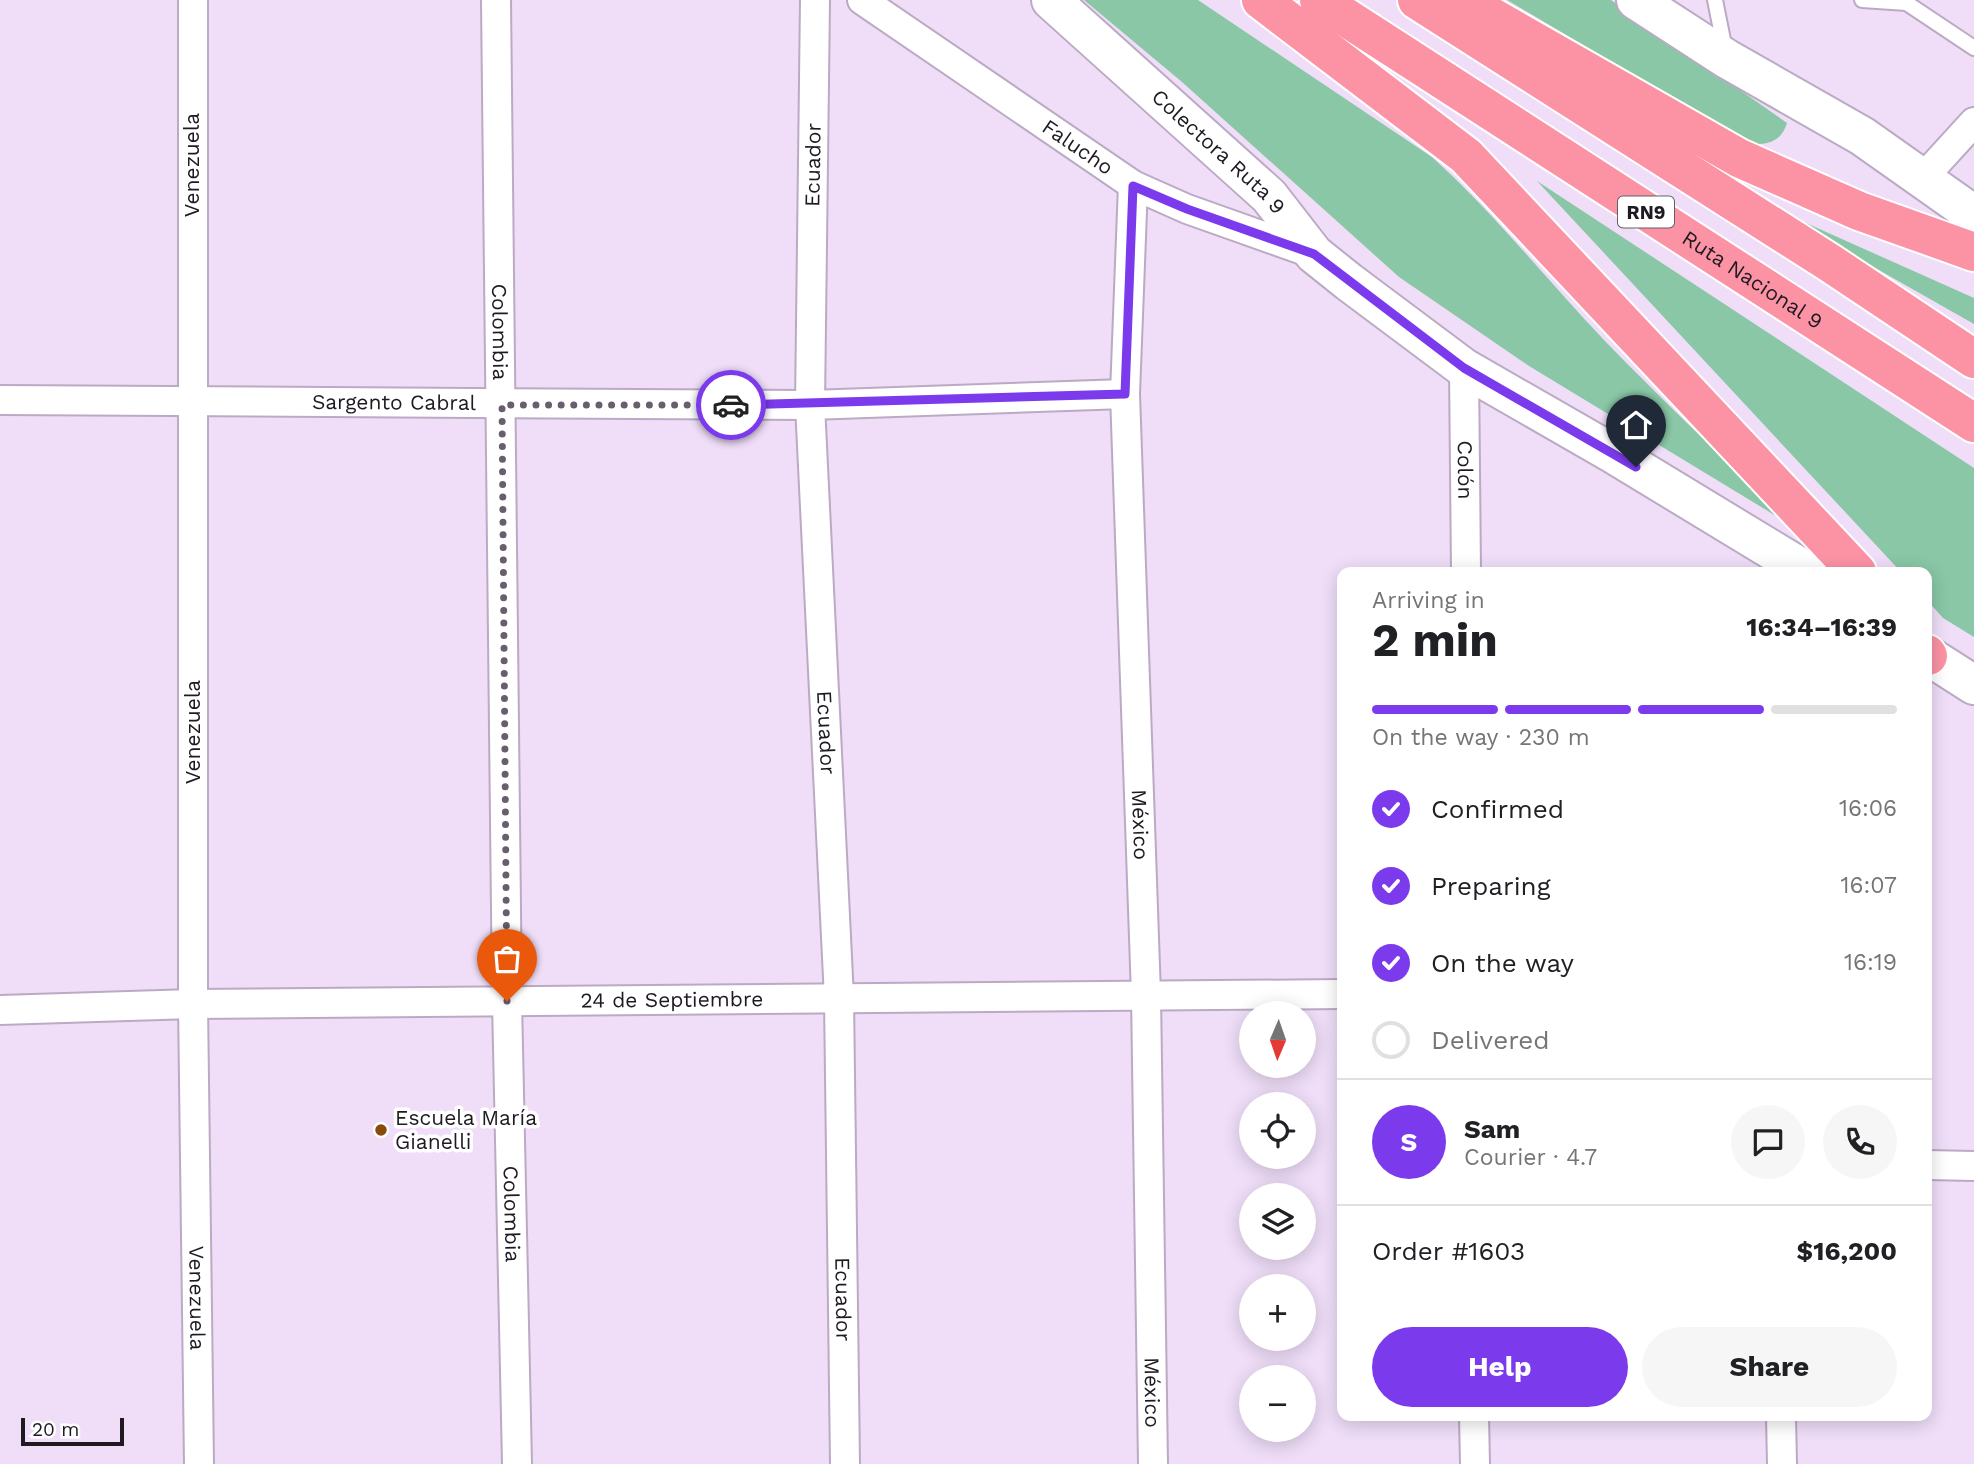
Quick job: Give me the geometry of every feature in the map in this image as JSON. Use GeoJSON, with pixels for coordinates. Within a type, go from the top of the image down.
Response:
{"type":"FeatureCollection","features":[{"type":"Feature","properties":{"kind":"highway"},"geometry":{"type":"LineString","coordinates":[[1261,0],[1466,156],[1852,567]]}},
{"type":"Feature","properties":{"kind":"highway","name":"Ruta Nacional 9"},"geometry":{"type":"LineString","coordinates":[[1319,0],[1974,423]]}},
{"type":"Feature","properties":{"kind":"highway","name":"RN9"},"geometry":{"type":"LineString","coordinates":[[1417,0],[1830,263],[1974,359]]}},
{"type":"Feature","properties":{"kind":"highway"},"geometry":{"type":"LineString","coordinates":[[1463,0],[1739,158],[1859,211],[1974,252]]}},
{"type":"Feature","properties":{"kind":"street","name":"Venezuela"},"geometry":{"type":"LineString","coordinates":[[193,0],[193,1004],[199,1464]]}},
{"type":"Feature","properties":{"kind":"street","name":"Colombia"},"geometry":{"type":"LineString","coordinates":[[496,0],[507,1001],[517,1464]]}},
{"type":"Feature","properties":{"kind":"street","name":"Ecuador"},"geometry":{"type":"LineString","coordinates":[[815,0],[810,405],[839,998],[845,1464]]}},
{"type":"Feature","properties":{"kind":"street","name":"Falucho"},"geometry":{"type":"LineString","coordinates":[[862,0],[1133,186],[1187,209],[1314,254]]}},
{"type":"Feature","properties":{"kind":"street","name":"Colectora Ruta 9"},"geometry":{"type":"LineString","coordinates":[[1051,0],[1269,196],[1314,254],[1464,368],[1612,453],[1800,567]]}},
{"type":"Feature","properties":{"kind":"street"},"geometry":{"type":"LineString","coordinates":[[1636,0],[1727,60],[1862,136],[1974,215]]}},
{"type":"Feature","properties":{"kind":"street"},"geometry":{"type":"LineString","coordinates":[[1921,180],[1974,122]]}},
{"type":"Feature","properties":{"kind":"street","name":"México"},"geometry":{"type":"LineString","coordinates":[[1133,186],[1125,394],[1146,995],[1153,1464]]}},
{"type":"Feature","properties":{"kind":"street","name":"Colón"},"geometry":{"type":"LineString","coordinates":[[1464,368],[1466,567]]}},
{"type":"Feature","properties":{"kind":"street","name":"Sargento Cabral"},"geometry":{"type":"LineString","coordinates":[[0,400],[810,405],[1125,394]]}},
{"type":"Feature","properties":{"kind":"street"},"geometry":{"type":"LineString","coordinates":[[1932,659],[1974,685]]}},
{"type":"Feature","properties":{"kind":"street","name":"24 de Septiembre"},"geometry":{"type":"LineString","coordinates":[[0,1010],[193,1004],[1337,993]]}},
{"type":"Feature","properties":{"kind":"street"},"geometry":{"type":"LineString","coordinates":[[1932,1165],[1974,1166]]}},
{"type":"Feature","properties":{"kind":"street"},"geometry":{"type":"LineString","coordinates":[[1474,1421],[1475,1464]]}},
{"type":"Feature","properties":{"kind":"street"},"geometry":{"type":"LineString","coordinates":[[1781,1421],[1782,1464]]}},
{"type":"Feature","properties":{"kind":"lane"},"geometry":{"type":"LineString","coordinates":[[1715,0],[1727,60]]}},
{"type":"Feature","properties":{"kind":"lane"},"geometry":{"type":"LineString","coordinates":[[1862,0],[1905,2],[1974,48]]}},
{"type":"Feature","properties":{"kind":"green space"},"geometry":{"type":"Polygon","coordinates":[[[1084,0],[1198,0],[1432,157],[1477,201],[1629,365],[1809,536],[1529,366],[1399,277],[1182,82],[1084,0]]]}},
{"type":"Feature","properties":{"kind":"green space"},"geometry":{"type":"Polygon","coordinates":[[[1507,0],[1611,0],[1787,123],[1773,141],[1749,144],[1507,0]]]}},
{"type":"Feature","properties":{"kind":"green space"},"geometry":{"type":"Polygon","coordinates":[[[1537,181],[1974,468],[1974,637],[1943,618],[1932,606],[1932,567],[1896,567],[1537,181]]]}},
{"type":"Feature","properties":{"kind":"green space"},"geometry":{"type":"Polygon","coordinates":[[[1759,202],[1974,298],[1974,324],[1759,202]]]}},
{"type":"Feature","properties":{"kind":"way so far"},"geometry":{"type":"LineString","coordinates":[[507,1001],[502,405],[731,405]]}},
{"type":"Feature","properties":{"kind":"place","name":"Escuela María Gianelli"},"geometry":{"type":"Point","coordinates":[381,1130]}},
{"type":"Feature","properties":{"kind":"route"},"geometry":{"type":"LineString","coordinates":[[731,405],[810,405],[1125,394],[1133,186],[1187,209],[1314,254],[1464,368],[1636,467]]}}]}
